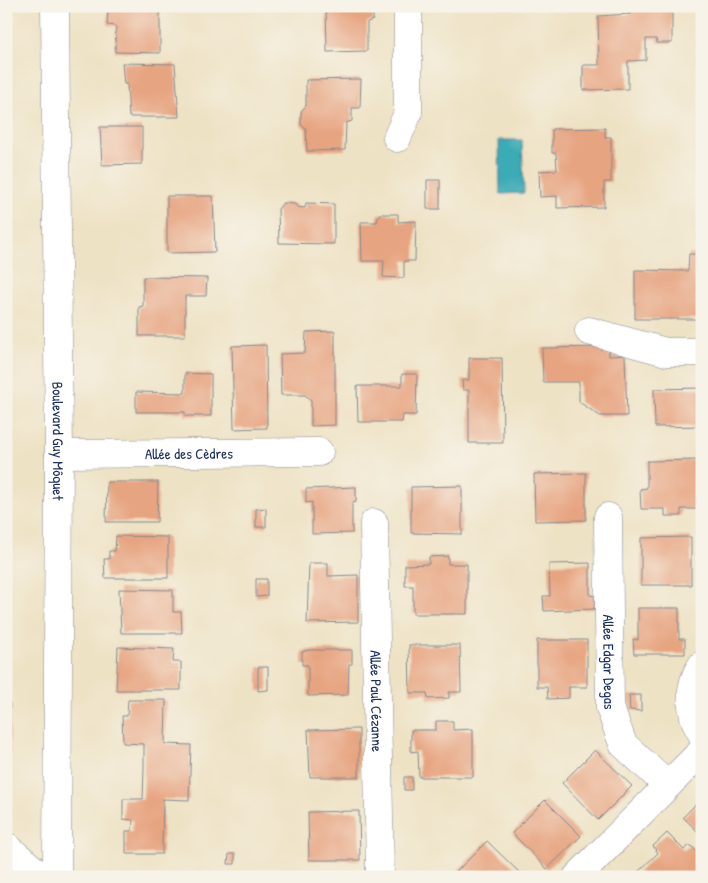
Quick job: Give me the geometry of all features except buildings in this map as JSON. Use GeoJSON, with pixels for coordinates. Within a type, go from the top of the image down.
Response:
{"type":"FeatureCollection","features":[{"type":"Feature","properties":{"kind":"street","name":"Boulevard Guy Môquet"},"geometry":{"type":"LineString","coordinates":[[55,6],[58,454],[56,877]]}},
{"type":"Feature","properties":{"kind":"street"},"geometry":{"type":"LineString","coordinates":[[397,138],[408,113],[408,6]]}},
{"type":"Feature","properties":{"kind":"street"},"geometry":{"type":"LineString","coordinates":[[589,331],[666,352],[702,352]]}},
{"type":"Feature","properties":{"kind":"street","name":"Allée des Cèdres"},"geometry":{"type":"LineString","coordinates":[[58,454],[319,452]]}},
{"type":"Feature","properties":{"kind":"street","name":"Allée Edgar Degas"},"geometry":{"type":"LineString","coordinates":[[608,517],[610,708],[623,744],[667,786]]}},
{"type":"Feature","properties":{"kind":"street","name":"Allée Paul Cézanne"},"geometry":{"type":"LineString","coordinates":[[374,523],[380,877]]}},
{"type":"Feature","properties":{"kind":"street"},"geometry":{"type":"LineString","coordinates":[[702,665],[694,681],[692,695],[695,721],[702,734]]}},
{"type":"Feature","properties":{"kind":"street"},"geometry":{"type":"LineString","coordinates":[[587,874],[667,786],[702,751]]}},
{"type":"Feature","properties":{"kind":"street"},"geometry":{"type":"LineString","coordinates":[[6,846],[42,877]]}},
{"type":"Feature","properties":{"kind":"water"},"geometry":{"type":"Polygon","coordinates":[[[499,140],[522,140],[524,193],[500,194],[499,140]]]}}]}
